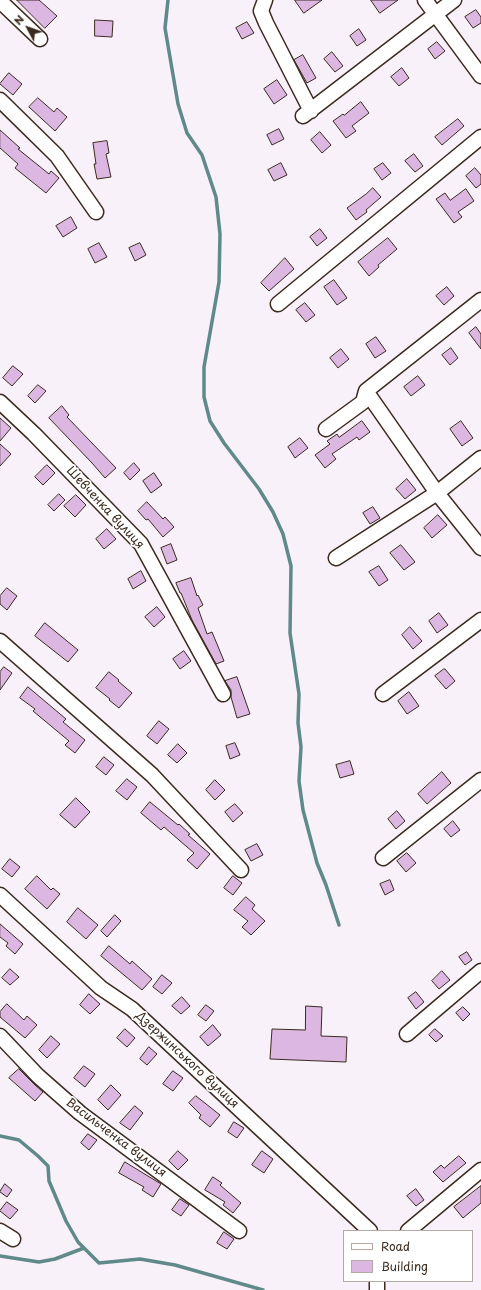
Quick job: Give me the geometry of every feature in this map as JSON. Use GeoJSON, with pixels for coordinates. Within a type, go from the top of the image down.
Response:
{"type":"FeatureCollection","features":[{"type":"Feature","properties":{"kind":"street"},"geometry":{"type":"LineString","coordinates":[[265,0],[261,11],[307,113],[454,0]]}},
{"type":"Feature","properties":{"kind":"street"},"geometry":{"type":"LineString","coordinates":[[426,0],[481,76]]}},
{"type":"Feature","properties":{"kind":"street"},"geometry":{"type":"LineString","coordinates":[[0,1],[40,39]]}},
{"type":"Feature","properties":{"kind":"street"},"geometry":{"type":"LineString","coordinates":[[0,100],[56,156],[96,212]]}},
{"type":"Feature","properties":{"kind":"street"},"geometry":{"type":"LineString","coordinates":[[278,304],[481,137]]}},
{"type":"Feature","properties":{"kind":"street"},"geometry":{"type":"LineString","coordinates":[[326,429],[364,402],[366,391],[481,300]]}},
{"type":"Feature","properties":{"kind":"street"},"geometry":{"type":"LineString","coordinates":[[366,391],[437,494],[481,548]]}},
{"type":"Feature","properties":{"kind":"street","name":"Шевченка вулиця"},"geometry":{"type":"LineString","coordinates":[[0,402],[34,434],[141,544],[223,694]]}},
{"type":"Feature","properties":{"kind":"street"},"geometry":{"type":"LineString","coordinates":[[336,558],[437,494],[481,458]]}},
{"type":"Feature","properties":{"kind":"street"},"geometry":{"type":"LineString","coordinates":[[383,694],[481,620]]}},
{"type":"Feature","properties":{"kind":"street"},"geometry":{"type":"LineString","coordinates":[[1,643],[152,775],[241,870]]}},
{"type":"Feature","properties":{"kind":"street"},"geometry":{"type":"LineString","coordinates":[[383,858],[481,780]]}},
{"type":"Feature","properties":{"kind":"street","name":"Дзержинського вулиця"},"geometry":{"type":"LineString","coordinates":[[0,894],[101,988],[132,1009],[369,1230]]}},
{"type":"Feature","properties":{"kind":"street"},"geometry":{"type":"LineString","coordinates":[[407,1034],[481,972]]}},
{"type":"Feature","properties":{"kind":"street","name":"Васильченка вулиця"},"geometry":{"type":"LineString","coordinates":[[0,1036],[38,1076],[80,1113],[239,1231]]}},
{"type":"Feature","properties":{"kind":"street"},"geometry":{"type":"LineString","coordinates":[[409,1230],[481,1170]]}},
{"type":"Feature","properties":{"kind":"street"},"geometry":{"type":"LineString","coordinates":[[0,1231],[13,1239]]}},
{"type":"Feature","properties":{"kind":"building"},"geometry":{"type":"Polygon","coordinates":[[[17,0],[39,0],[57,16],[45,28],[17,0]]]}},
{"type":"Feature","properties":{"kind":"building"},"geometry":{"type":"Polygon","coordinates":[[[295,0],[322,0],[304,13],[295,0]]]}},
{"type":"Feature","properties":{"kind":"building"},"geometry":{"type":"Polygon","coordinates":[[[371,0],[398,0],[380,13],[371,0]]]}},
{"type":"Feature","properties":{"kind":"building"},"geometry":{"type":"Polygon","coordinates":[[[476,10],[481,17],[481,23],[473,28],[465,17],[476,10]]]}},
{"type":"Feature","properties":{"kind":"building"},"geometry":{"type":"Polygon","coordinates":[[[95,20],[113,21],[112,37],[95,36],[95,20]]]}},
{"type":"Feature","properties":{"kind":"building"},"geometry":{"type":"Polygon","coordinates":[[[247,22],[254,33],[242,39],[236,28],[247,22]]]}},
{"type":"Feature","properties":{"kind":"building"},"geometry":{"type":"Polygon","coordinates":[[[359,29],[366,40],[357,46],[350,36],[359,29]]]}},
{"type":"Feature","properties":{"kind":"building"},"geometry":{"type":"Polygon","coordinates":[[[437,42],[445,51],[435,59],[428,49],[437,42]]]}},
{"type":"Feature","properties":{"kind":"building"},"geometry":{"type":"Polygon","coordinates":[[[332,52],[343,66],[335,72],[324,59],[332,52]]]}},
{"type":"Feature","properties":{"kind":"building"},"geometry":{"type":"Polygon","coordinates":[[[303,55],[316,78],[307,83],[294,60],[303,55]]]}},
{"type":"Feature","properties":{"kind":"building"},"geometry":{"type":"Polygon","coordinates":[[[402,68],[409,78],[399,86],[391,77],[402,68]]]}},
{"type":"Feature","properties":{"kind":"building"},"geometry":{"type":"Polygon","coordinates":[[[9,73],[22,84],[13,95],[0,84],[9,73]]]}},
{"type":"Feature","properties":{"kind":"building"},"geometry":{"type":"Polygon","coordinates":[[[277,80],[287,95],[274,104],[264,89],[277,80]]]}},
{"type":"Feature","properties":{"kind":"building"},"geometry":{"type":"Polygon","coordinates":[[[38,98],[54,112],[57,108],[67,117],[55,131],[29,107],[38,98]]]}},
{"type":"Feature","properties":{"kind":"building"},"geometry":{"type":"Polygon","coordinates":[[[361,102],[369,113],[352,126],[356,131],[346,138],[333,121],[343,114],[344,115],[361,102]]]}},
{"type":"Feature","properties":{"kind":"building"},"geometry":{"type":"Polygon","coordinates":[[[458,119],[464,126],[442,145],[435,137],[458,119]]]}},
{"type":"Feature","properties":{"kind":"building"},"geometry":{"type":"Polygon","coordinates":[[[279,129],[284,139],[272,145],[267,135],[279,129]]]}},
{"type":"Feature","properties":{"kind":"building"},"geometry":{"type":"Polygon","coordinates":[[[0,130],[20,148],[18,149],[49,174],[51,171],[59,178],[46,193],[15,168],[18,164],[0,148],[0,130]]]}},
{"type":"Feature","properties":{"kind":"building"},"geometry":{"type":"Polygon","coordinates":[[[320,132],[331,145],[322,153],[311,140],[320,132]]]}},
{"type":"Feature","properties":{"kind":"building"},"geometry":{"type":"Polygon","coordinates":[[[107,141],[109,153],[106,154],[111,177],[97,179],[94,164],[96,164],[93,143],[107,141]]]}},
{"type":"Feature","properties":{"kind":"building"},"geometry":{"type":"Polygon","coordinates":[[[414,154],[423,166],[415,172],[405,161],[414,154]]]}},
{"type":"Feature","properties":{"kind":"building"},"geometry":{"type":"Polygon","coordinates":[[[281,163],[287,175],[274,181],[268,170],[281,163]]]}},
{"type":"Feature","properties":{"kind":"building"},"geometry":{"type":"Polygon","coordinates":[[[383,163],[391,173],[382,180],[374,169],[383,163]]]}},
{"type":"Feature","properties":{"kind":"building"},"geometry":{"type":"Polygon","coordinates":[[[475,168],[481,175],[481,184],[476,188],[466,176],[475,168]]]}},
{"type":"Feature","properties":{"kind":"building"},"geometry":{"type":"Polygon","coordinates":[[[373,188],[381,197],[366,210],[367,212],[356,220],[347,208],[373,188]]]}},
{"type":"Feature","properties":{"kind":"building"},"geometry":{"type":"Polygon","coordinates":[[[466,189],[474,201],[458,212],[462,217],[454,223],[436,199],[445,193],[450,200],[466,189]]]}},
{"type":"Feature","properties":{"kind":"building"},"geometry":{"type":"Polygon","coordinates":[[[71,217],[77,228],[63,237],[56,226],[71,217]]]}},
{"type":"Feature","properties":{"kind":"building"},"geometry":{"type":"Polygon","coordinates":[[[320,229],[327,238],[317,246],[310,237],[320,229]]]}},
{"type":"Feature","properties":{"kind":"building"},"geometry":{"type":"Polygon","coordinates":[[[388,238],[397,249],[378,265],[379,267],[369,276],[358,262],[388,238]]]}},
{"type":"Feature","properties":{"kind":"building"},"geometry":{"type":"Polygon","coordinates":[[[99,243],[107,257],[95,263],[88,249],[99,243]]]}},
{"type":"Feature","properties":{"kind":"building"},"geometry":{"type":"Polygon","coordinates":[[[140,243],[146,255],[135,261],[129,248],[140,243]]]}},
{"type":"Feature","properties":{"kind":"building"},"geometry":{"type":"Polygon","coordinates":[[[285,258],[294,269],[269,291],[261,283],[285,258]]]}},
{"type":"Feature","properties":{"kind":"building"},"geometry":{"type":"Polygon","coordinates":[[[334,280],[347,298],[337,305],[324,287],[334,280]]]}},
{"type":"Feature","properties":{"kind":"building"},"geometry":{"type":"Polygon","coordinates":[[[447,287],[454,296],[444,305],[436,296],[447,287]]]}},
{"type":"Feature","properties":{"kind":"building"},"geometry":{"type":"Polygon","coordinates":[[[305,303],[315,315],[306,322],[296,310],[305,303]]]}},
{"type":"Feature","properties":{"kind":"building"},"geometry":{"type":"Polygon","coordinates":[[[476,327],[481,334],[481,349],[469,333],[476,327]]]}},
{"type":"Feature","properties":{"kind":"building"},"geometry":{"type":"Polygon","coordinates":[[[376,337],[386,351],[375,358],[366,344],[376,337]]]}},
{"type":"Feature","properties":{"kind":"building"},"geometry":{"type":"Polygon","coordinates":[[[451,348],[458,358],[450,365],[442,355],[451,348]]]}},
{"type":"Feature","properties":{"kind":"building"},"geometry":{"type":"Polygon","coordinates":[[[341,349],[349,359],[338,368],[330,358],[341,349]]]}},
{"type":"Feature","properties":{"kind":"building"},"geometry":{"type":"Polygon","coordinates":[[[13,366],[23,374],[12,386],[3,378],[13,366]]]}},
{"type":"Feature","properties":{"kind":"building"},"geometry":{"type":"Polygon","coordinates":[[[418,376],[425,385],[411,396],[404,387],[418,376]]]}},
{"type":"Feature","properties":{"kind":"building"},"geometry":{"type":"Polygon","coordinates":[[[38,385],[46,391],[35,403],[28,396],[38,385]]]}},
{"type":"Feature","properties":{"kind":"building"},"geometry":{"type":"Polygon","coordinates":[[[62,406],[69,415],[67,417],[116,468],[105,478],[49,418],[62,406]]]}},
{"type":"Feature","properties":{"kind":"building"},"geometry":{"type":"Polygon","coordinates":[[[0,418],[11,428],[0,441],[0,418]]]}},
{"type":"Feature","properties":{"kind":"building"},"geometry":{"type":"Polygon","coordinates":[[[362,421],[370,432],[359,440],[357,437],[332,454],[336,459],[325,468],[315,455],[330,444],[327,441],[337,434],[339,437],[362,421]]]}},
{"type":"Feature","properties":{"kind":"building"},"geometry":{"type":"Polygon","coordinates":[[[461,421],[473,438],[462,446],[450,429],[461,421]]]}},
{"type":"Feature","properties":{"kind":"building"},"geometry":{"type":"Polygon","coordinates":[[[300,438],[308,448],[295,458],[288,447],[300,438]]]}},
{"type":"Feature","properties":{"kind":"building"},"geometry":{"type":"Polygon","coordinates":[[[0,444],[11,454],[0,466],[0,444]]]}},
{"type":"Feature","properties":{"kind":"building"},"geometry":{"type":"Polygon","coordinates":[[[134,463],[140,470],[130,480],[124,473],[134,463]]]}},
{"type":"Feature","properties":{"kind":"building"},"geometry":{"type":"Polygon","coordinates":[[[47,465],[55,473],[43,485],[35,477],[47,465]]]}},
{"type":"Feature","properties":{"kind":"building"},"geometry":{"type":"Polygon","coordinates":[[[154,473],[162,485],[151,493],[143,481],[154,473]]]}},
{"type":"Feature","properties":{"kind":"building"},"geometry":{"type":"Polygon","coordinates":[[[407,479],[416,490],[405,499],[396,489],[407,479]]]}},
{"type":"Feature","properties":{"kind":"building"},"geometry":{"type":"Polygon","coordinates":[[[59,494],[65,500],[54,511],[48,505],[59,494]]]}},
{"type":"Feature","properties":{"kind":"building"},"geometry":{"type":"Polygon","coordinates":[[[76,495],[86,505],[75,517],[64,506],[76,495]]]}},
{"type":"Feature","properties":{"kind":"building"},"geometry":{"type":"Polygon","coordinates":[[[147,502],[163,519],[165,517],[174,527],[163,537],[148,519],[146,520],[138,511],[147,502]]]}},
{"type":"Feature","properties":{"kind":"building"},"geometry":{"type":"Polygon","coordinates":[[[373,507],[380,518],[370,524],[363,513],[373,507]]]}},
{"type":"Feature","properties":{"kind":"building"},"geometry":{"type":"Polygon","coordinates":[[[438,515],[447,525],[432,538],[424,528],[438,515]]]}},
{"type":"Feature","properties":{"kind":"building"},"geometry":{"type":"Polygon","coordinates":[[[107,529],[116,539],[104,549],[96,539],[107,529]]]}},
{"type":"Feature","properties":{"kind":"building"},"geometry":{"type":"Polygon","coordinates":[[[171,544],[177,560],[167,564],[161,548],[171,544]]]}},
{"type":"Feature","properties":{"kind":"building"},"geometry":{"type":"Polygon","coordinates":[[[401,545],[415,562],[404,570],[390,553],[401,545]]]}},
{"type":"Feature","properties":{"kind":"building"},"geometry":{"type":"Polygon","coordinates":[[[379,566],[388,580],[379,586],[369,572],[379,566]]]}},
{"type":"Feature","properties":{"kind":"building"},"geometry":{"type":"Polygon","coordinates":[[[141,571],[146,581],[133,589],[128,579],[141,571]]]}},
{"type":"Feature","properties":{"kind":"building"},"geometry":{"type":"Polygon","coordinates":[[[191,578],[197,596],[198,595],[203,605],[198,608],[207,634],[212,632],[224,661],[216,664],[192,620],[176,583],[191,578]]]}},
{"type":"Feature","properties":{"kind":"building"},"geometry":{"type":"Polygon","coordinates":[[[7,588],[17,596],[7,610],[0,604],[0,596],[7,588]]]}},
{"type":"Feature","properties":{"kind":"building"},"geometry":{"type":"Polygon","coordinates":[[[157,607],[165,617],[154,627],[145,617],[157,607]]]}},
{"type":"Feature","properties":{"kind":"building"},"geometry":{"type":"Polygon","coordinates":[[[439,613],[448,625],[437,633],[429,621],[439,613]]]}},
{"type":"Feature","properties":{"kind":"building"},"geometry":{"type":"Polygon","coordinates":[[[45,623],[78,650],[68,662],[35,636],[45,623]]]}},
{"type":"Feature","properties":{"kind":"building"},"geometry":{"type":"Polygon","coordinates":[[[410,627],[422,641],[413,649],[402,635],[410,627]]]}},
{"type":"Feature","properties":{"kind":"building"},"geometry":{"type":"Polygon","coordinates":[[[184,651],[191,661],[180,669],[173,659],[184,651]]]}},
{"type":"Feature","properties":{"kind":"building"},"geometry":{"type":"Polygon","coordinates":[[[4,667],[12,673],[0,690],[0,672],[4,667]]]}},
{"type":"Feature","properties":{"kind":"building"},"geometry":{"type":"Polygon","coordinates":[[[444,669],[455,681],[446,689],[435,676],[444,669]]]}},
{"type":"Feature","properties":{"kind":"building"},"geometry":{"type":"Polygon","coordinates":[[[109,672],[132,693],[119,708],[96,688],[109,672]]]}},
{"type":"Feature","properties":{"kind":"building"},"geometry":{"type":"Polygon","coordinates":[[[237,677],[250,714],[237,718],[231,697],[231,690],[225,681],[237,677]]]}},
{"type":"Feature","properties":{"kind":"building"},"geometry":{"type":"Polygon","coordinates":[[[28,687],[66,719],[63,722],[85,740],[75,753],[65,745],[69,741],[33,711],[35,709],[20,698],[28,687]]]}},
{"type":"Feature","properties":{"kind":"building"},"geometry":{"type":"Polygon","coordinates":[[[409,692],[419,706],[407,714],[398,701],[409,692]]]}},
{"type":"Feature","properties":{"kind":"building"},"geometry":{"type":"Polygon","coordinates":[[[159,721],[169,729],[157,744],[147,736],[159,721]]]}},
{"type":"Feature","properties":{"kind":"building"},"geometry":{"type":"Polygon","coordinates":[[[235,743],[240,755],[230,759],[226,746],[235,743]]]}},
{"type":"Feature","properties":{"kind":"building"},"geometry":{"type":"Polygon","coordinates":[[[178,744],[187,753],[177,763],[168,755],[178,744]]]}},
{"type":"Feature","properties":{"kind":"building"},"geometry":{"type":"Polygon","coordinates":[[[104,757],[114,765],[106,775],[96,767],[104,757]]]}},
{"type":"Feature","properties":{"kind":"building"},"geometry":{"type":"Polygon","coordinates":[[[350,761],[354,774],[340,778],[336,765],[350,761]]]}},
{"type":"Feature","properties":{"kind":"building"},"geometry":{"type":"Polygon","coordinates":[[[442,772],[451,783],[427,804],[418,794],[442,772]]]}},
{"type":"Feature","properties":{"kind":"building"},"geometry":{"type":"Polygon","coordinates":[[[127,779],[137,787],[127,800],[116,791],[127,779]]]}},
{"type":"Feature","properties":{"kind":"building"},"geometry":{"type":"Polygon","coordinates":[[[215,780],[225,790],[215,800],[206,790],[215,780]]]}},
{"type":"Feature","properties":{"kind":"building"},"geometry":{"type":"Polygon","coordinates":[[[76,798],[90,812],[75,828],[60,815],[76,798]]]}},
{"type":"Feature","properties":{"kind":"building"},"geometry":{"type":"Polygon","coordinates":[[[150,802],[178,825],[179,824],[190,834],[188,835],[210,854],[197,869],[187,860],[194,853],[164,827],[161,830],[141,813],[150,802]]]}},
{"type":"Feature","properties":{"kind":"building"},"geometry":{"type":"Polygon","coordinates":[[[235,804],[243,813],[233,822],[225,812],[235,804]]]}},
{"type":"Feature","properties":{"kind":"building"},"geometry":{"type":"Polygon","coordinates":[[[397,811],[405,821],[396,829],[388,819],[397,811]]]}},
{"type":"Feature","properties":{"kind":"building"},"geometry":{"type":"Polygon","coordinates":[[[453,821],[460,830],[451,837],[444,829],[453,821]]]}},
{"type":"Feature","properties":{"kind":"building"},"geometry":{"type":"Polygon","coordinates":[[[257,844],[263,855],[251,861],[245,850],[257,844]]]}},
{"type":"Feature","properties":{"kind":"building"},"geometry":{"type":"Polygon","coordinates":[[[407,853],[416,863],[406,872],[397,861],[407,853]]]}},
{"type":"Feature","properties":{"kind":"building"},"geometry":{"type":"Polygon","coordinates":[[[10,859],[20,867],[12,877],[2,869],[10,859]]]}},
{"type":"Feature","properties":{"kind":"building"},"geometry":{"type":"Polygon","coordinates":[[[37,876],[51,890],[53,888],[60,894],[47,909],[25,889],[37,876]]]}},
{"type":"Feature","properties":{"kind":"building"},"geometry":{"type":"Polygon","coordinates":[[[233,876],[242,883],[233,895],[224,888],[233,876]]]}},
{"type":"Feature","properties":{"kind":"building"},"geometry":{"type":"Polygon","coordinates":[[[390,880],[394,890],[385,895],[380,884],[390,880]]]}},
{"type":"Feature","properties":{"kind":"building"},"geometry":{"type":"Polygon","coordinates":[[[246,897],[255,905],[252,909],[265,921],[251,935],[242,927],[248,921],[234,910],[246,897]]]}},
{"type":"Feature","properties":{"kind":"building"},"geometry":{"type":"Polygon","coordinates":[[[78,908],[98,925],[86,939],[67,922],[78,908]]]}},
{"type":"Feature","properties":{"kind":"building"},"geometry":{"type":"Polygon","coordinates":[[[115,915],[121,921],[107,937],[101,931],[115,915]]]}},
{"type":"Feature","properties":{"kind":"building"},"geometry":{"type":"Polygon","coordinates":[[[0,924],[23,944],[15,954],[6,946],[8,943],[0,937],[0,924]]]}},
{"type":"Feature","properties":{"kind":"building"},"geometry":{"type":"Polygon","coordinates":[[[109,946],[130,964],[132,961],[152,979],[142,990],[101,956],[109,946]]]}},
{"type":"Feature","properties":{"kind":"building"},"geometry":{"type":"Polygon","coordinates":[[[467,952],[472,960],[465,965],[459,957],[467,952]]]}},
{"type":"Feature","properties":{"kind":"building"},"geometry":{"type":"Polygon","coordinates":[[[10,969],[19,977],[10,985],[2,978],[10,969]]]}},
{"type":"Feature","properties":{"kind":"building"},"geometry":{"type":"Polygon","coordinates":[[[442,971],[450,980],[439,989],[432,981],[442,971]]]}},
{"type":"Feature","properties":{"kind":"building"},"geometry":{"type":"Polygon","coordinates":[[[162,975],[172,983],[162,994],[153,987],[162,975]]]}},
{"type":"Feature","properties":{"kind":"building"},"geometry":{"type":"Polygon","coordinates":[[[416,992],[424,1002],[416,1009],[408,998],[416,992]]]}},
{"type":"Feature","properties":{"kind":"building"},"geometry":{"type":"Polygon","coordinates":[[[89,994],[100,1004],[90,1014],[80,1005],[89,994]]]}},
{"type":"Feature","properties":{"kind":"building"},"geometry":{"type":"Polygon","coordinates":[[[182,997],[190,1006],[181,1014],[172,1006],[182,997]]]}},
{"type":"Feature","properties":{"kind":"building"},"geometry":{"type":"Polygon","coordinates":[[[7,1004],[24,1020],[27,1016],[37,1025],[25,1038],[0,1017],[0,1012],[7,1004]]]}},
{"type":"Feature","properties":{"kind":"building"},"geometry":{"type":"Polygon","coordinates":[[[206,1005],[214,1011],[206,1021],[198,1015],[206,1005]]]}},
{"type":"Feature","properties":{"kind":"building"},"geometry":{"type":"Polygon","coordinates":[[[306,1006],[322,1007],[321,1036],[347,1037],[346,1062],[270,1059],[272,1029],[305,1030],[306,1006]]]}},
{"type":"Feature","properties":{"kind":"building"},"geometry":{"type":"Polygon","coordinates":[[[463,1007],[470,1014],[463,1021],[456,1013],[463,1007]]]}},
{"type":"Feature","properties":{"kind":"building"},"geometry":{"type":"Polygon","coordinates":[[[213,1025],[221,1035],[208,1046],[200,1037],[213,1025]]]}},
{"type":"Feature","properties":{"kind":"building"},"geometry":{"type":"Polygon","coordinates":[[[125,1029],[135,1038],[127,1047],[117,1038],[125,1029]]]}},
{"type":"Feature","properties":{"kind":"building"},"geometry":{"type":"Polygon","coordinates":[[[435,1029],[443,1036],[436,1042],[429,1035],[435,1029]]]}},
{"type":"Feature","properties":{"kind":"building"},"geometry":{"type":"Polygon","coordinates":[[[51,1036],[60,1044],[47,1058],[39,1050],[51,1036]]]}},
{"type":"Feature","properties":{"kind":"building"},"geometry":{"type":"Polygon","coordinates":[[[149,1047],[157,1054],[147,1065],[140,1059],[149,1047]]]}},
{"type":"Feature","properties":{"kind":"building"},"geometry":{"type":"Polygon","coordinates":[[[84,1066],[95,1074],[85,1087],[74,1078],[84,1066]]]}},
{"type":"Feature","properties":{"kind":"building"},"geometry":{"type":"Polygon","coordinates":[[[19,1069],[43,1092],[35,1101],[9,1078],[19,1069]]]}},
{"type":"Feature","properties":{"kind":"building"},"geometry":{"type":"Polygon","coordinates":[[[173,1071],[183,1078],[173,1091],[163,1084],[173,1071]]]}},
{"type":"Feature","properties":{"kind":"building"},"geometry":{"type":"Polygon","coordinates":[[[111,1085],[121,1095],[108,1110],[98,1100],[111,1085]]]}},
{"type":"Feature","properties":{"kind":"building"},"geometry":{"type":"Polygon","coordinates":[[[196,1096],[220,1115],[210,1127],[199,1118],[201,1115],[189,1103],[196,1096]]]}},
{"type":"Feature","properties":{"kind":"building"},"geometry":{"type":"Polygon","coordinates":[[[135,1106],[143,1113],[130,1130],[120,1123],[135,1106]]]}},
{"type":"Feature","properties":{"kind":"building"},"geometry":{"type":"Polygon","coordinates":[[[234,1122],[244,1128],[237,1138],[228,1132],[234,1122]]]}},
{"type":"Feature","properties":{"kind":"building"},"geometry":{"type":"Polygon","coordinates":[[[88,1134],[97,1140],[89,1150],[81,1143],[88,1134]]]}},
{"type":"Feature","properties":{"kind":"building"},"geometry":{"type":"Polygon","coordinates":[[[178,1151],[188,1160],[178,1170],[169,1161],[178,1151]]]}},
{"type":"Feature","properties":{"kind":"building"},"geometry":{"type":"Polygon","coordinates":[[[262,1151],[273,1159],[264,1173],[252,1165],[262,1151]]]}},
{"type":"Feature","properties":{"kind":"building"},"geometry":{"type":"Polygon","coordinates":[[[459,1156],[466,1163],[443,1182],[433,1172],[441,1165],[444,1168],[459,1156]]]}},
{"type":"Feature","properties":{"kind":"building"},"geometry":{"type":"Polygon","coordinates":[[[125,1162],[161,1184],[153,1197],[142,1190],[144,1187],[119,1173],[125,1162]]]}},
{"type":"Feature","properties":{"kind":"building"},"geometry":{"type":"Polygon","coordinates":[[[213,1177],[222,1183],[220,1185],[241,1203],[233,1213],[223,1205],[225,1202],[205,1190],[213,1177]]]}},
{"type":"Feature","properties":{"kind":"building"},"geometry":{"type":"Polygon","coordinates":[[[5,1184],[12,1190],[7,1197],[0,1192],[5,1184]]]}},
{"type":"Feature","properties":{"kind":"building"},"geometry":{"type":"Polygon","coordinates":[[[481,1186],[481,1203],[463,1218],[454,1207],[481,1186]]]}},
{"type":"Feature","properties":{"kind":"building"},"geometry":{"type":"Polygon","coordinates":[[[416,1189],[424,1200],[416,1206],[407,1196],[416,1189]]]}},
{"type":"Feature","properties":{"kind":"building"},"geometry":{"type":"Polygon","coordinates":[[[180,1199],[189,1205],[181,1216],[172,1210],[180,1199]]]}},
{"type":"Feature","properties":{"kind":"building"},"geometry":{"type":"Polygon","coordinates":[[[7,1202],[18,1210],[10,1219],[0,1211],[7,1202]]]}},
{"type":"Feature","properties":{"kind":"building"},"geometry":{"type":"Polygon","coordinates":[[[224,1232],[234,1239],[227,1249],[217,1243],[224,1232]]]}},
{"type":"Feature","properties":{"kind":"waterway"},"geometry":{"type":"LineString","coordinates":[[168,0],[165,28],[178,104],[187,133],[202,155],[216,197],[220,234],[219,282],[204,367],[204,397],[210,421],[224,443],[259,489],[273,512],[283,534],[291,566],[290,633],[299,694],[298,723],[301,747],[299,781],[303,810],[317,863],[339,925]]}},
{"type":"Feature","properties":{"kind":"waterway"},"geometry":{"type":"LineString","coordinates":[[0,1136],[19,1140],[48,1166],[49,1181],[66,1221],[78,1242],[99,1263],[140,1259],[175,1265],[263,1290]]}},
{"type":"Feature","properties":{"kind":"waterway"},"geometry":{"type":"LineString","coordinates":[[0,1256],[39,1262],[55,1259],[84,1248]]}}]}
